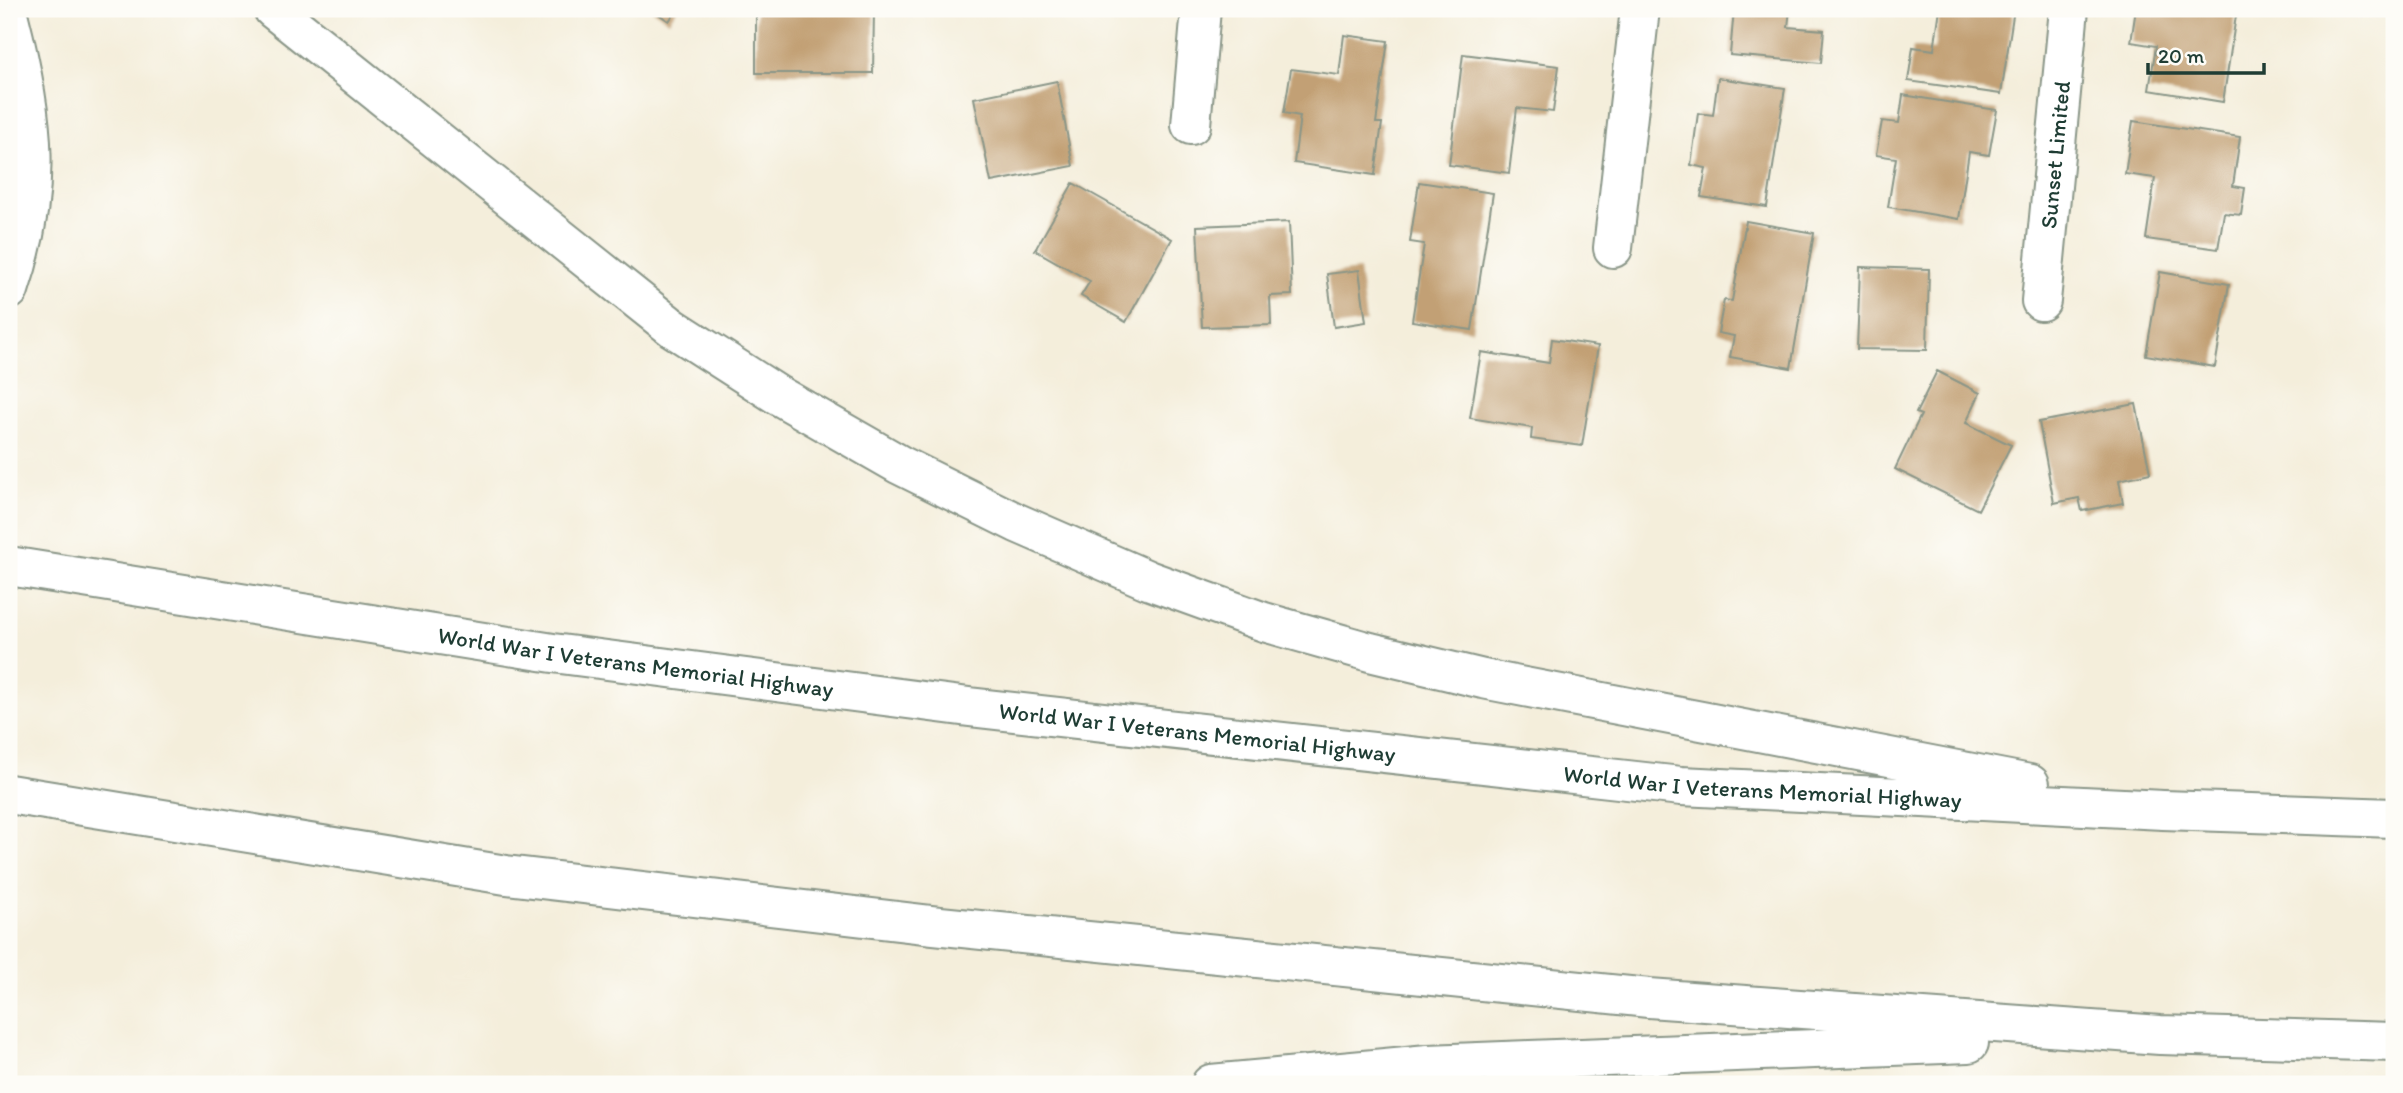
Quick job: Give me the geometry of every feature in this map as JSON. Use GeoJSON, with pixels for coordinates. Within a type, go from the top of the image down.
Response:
{"type":"FeatureCollection","features":[{"type":"Feature","properties":{"kind":"main road"},"geometry":{"type":"LineString","coordinates":[[273,9],[673,328],[776,394],[900,465],[1017,523],[1148,580],[1264,622],[1370,652],[1483,679],[1652,709],[2163,810]]}},
{"type":"Feature","properties":{"kind":"main road"},"geometry":{"type":"LineString","coordinates":[[1191,125],[1201,9]]}},
{"type":"Feature","properties":{"kind":"main road"},"geometry":{"type":"LineString","coordinates":[[1613,248],[1640,9]]}},
{"type":"Feature","properties":{"kind":"main road","name":"Sunset Limited"},"geometry":{"type":"LineString","coordinates":[[2040,301],[2069,9]]}},
{"type":"Feature","properties":{"kind":"main road"},"geometry":{"type":"LineString","coordinates":[[9,18],[25,88],[32,142],[33,194],[24,244],[9,290]]}},
{"type":"Feature","properties":{"kind":"main road","name":"World War I Veterans Memorial Highway"},"geometry":{"type":"LineString","coordinates":[[9,566],[553,653],[969,707],[1681,786],[2163,810],[2394,818]]}},
{"type":"Feature","properties":{"kind":"main road"},"geometry":{"type":"LineString","coordinates":[[9,794],[506,875],[932,925],[1649,998],[2160,1035],[2394,1042]]}},
{"type":"Feature","properties":{"kind":"main road"},"geometry":{"type":"LineString","coordinates":[[1211,1084],[1441,1064],[2160,1035]]}},
{"type":"Feature","properties":{"kind":"building"},"geometry":{"type":"Polygon","coordinates":[[[651,9],[677,9],[669,21],[651,9]]]}},
{"type":"Feature","properties":{"kind":"building"},"geometry":{"type":"Polygon","coordinates":[[[756,9],[874,9],[873,73],[756,73],[756,9]]]}},
{"type":"Feature","properties":{"kind":"building"},"geometry":{"type":"Polygon","coordinates":[[[1036,9],[1093,9],[1092,17],[1036,9]]]}},
{"type":"Feature","properties":{"kind":"building"},"geometry":{"type":"Polygon","coordinates":[[[1734,9],[1790,9],[1788,27],[1824,30],[1821,63],[1730,55],[1734,9]]]}},
{"type":"Feature","properties":{"kind":"building"},"geometry":{"type":"Polygon","coordinates":[[[1940,9],[2014,9],[2001,94],[1908,81],[1913,47],[1934,50],[1940,9]]]}},
{"type":"Feature","properties":{"kind":"building"},"geometry":{"type":"Polygon","coordinates":[[[2136,9],[2237,9],[2223,102],[2149,90],[2156,46],[2131,42],[2136,9]]]}},
{"type":"Feature","properties":{"kind":"building"},"geometry":{"type":"Polygon","coordinates":[[[1344,35],[1388,41],[1376,123],[1382,123],[1375,175],[1294,163],[1300,116],[1284,113],[1291,69],[1339,75],[1344,35]]]}},
{"type":"Feature","properties":{"kind":"building"},"geometry":{"type":"Polygon","coordinates":[[[1463,54],[1559,66],[1553,112],[1517,108],[1509,173],[1449,165],[1463,54]]]}},
{"type":"Feature","properties":{"kind":"building"},"geometry":{"type":"Polygon","coordinates":[[[1718,78],[1785,88],[1767,207],[1701,197],[1706,168],[1691,165],[1698,113],[1713,115],[1718,78]]]}},
{"type":"Feature","properties":{"kind":"building"},"geometry":{"type":"Polygon","coordinates":[[[1057,81],[1073,166],[991,182],[974,98],[1057,81]]]}},
{"type":"Feature","properties":{"kind":"building"},"geometry":{"type":"Polygon","coordinates":[[[1903,95],[1997,110],[1989,155],[1969,152],[1959,219],[1888,207],[1896,158],[1876,155],[1882,121],[1899,123],[1903,95]]]}},
{"type":"Feature","properties":{"kind":"building"},"geometry":{"type":"Polygon","coordinates":[[[2133,121],[2240,137],[2233,186],[2245,188],[2241,215],[2224,213],[2218,249],[2146,239],[2155,178],[2125,174],[2133,121]]]}},
{"type":"Feature","properties":{"kind":"building"},"geometry":{"type":"Polygon","coordinates":[[[1419,182],[1493,193],[1472,330],[1412,321],[1424,244],[1410,242],[1419,182]]]}},
{"type":"Feature","properties":{"kind":"building"},"geometry":{"type":"Polygon","coordinates":[[[1073,183],[1172,239],[1126,322],[1081,296],[1090,281],[1035,250],[1073,183]]]}},
{"type":"Feature","properties":{"kind":"building"},"geometry":{"type":"Polygon","coordinates":[[[1746,221],[1814,233],[1791,368],[1730,357],[1734,336],[1718,333],[1724,300],[1732,301],[1746,221]]]}},
{"type":"Feature","properties":{"kind":"building"},"geometry":{"type":"Polygon","coordinates":[[[1289,222],[1292,295],[1270,296],[1271,325],[1202,327],[1197,226],[1289,222]]]}},
{"type":"Feature","properties":{"kind":"building"},"geometry":{"type":"Polygon","coordinates":[[[1860,267],[1929,269],[1927,350],[1857,349],[1860,267]]]}},
{"type":"Feature","properties":{"kind":"building"},"geometry":{"type":"Polygon","coordinates":[[[1359,270],[1366,322],[1334,327],[1327,274],[1359,270]]]}},
{"type":"Feature","properties":{"kind":"building"},"geometry":{"type":"Polygon","coordinates":[[[2160,272],[2229,284],[2215,367],[2146,355],[2160,272]]]}},
{"type":"Feature","properties":{"kind":"building"},"geometry":{"type":"Polygon","coordinates":[[[1552,339],[1598,346],[1582,446],[1531,439],[1532,428],[1470,418],[1481,352],[1549,363],[1552,339]]]}},
{"type":"Feature","properties":{"kind":"building"},"geometry":{"type":"Polygon","coordinates":[[[1937,371],[1980,393],[1966,423],[2011,445],[1978,510],[1895,469],[1921,415],[1916,413],[1937,371]]]}},
{"type":"Feature","properties":{"kind":"building"},"geometry":{"type":"Polygon","coordinates":[[[2136,404],[2150,473],[2119,480],[2123,503],[2082,511],[2079,498],[2054,503],[2039,422],[2136,404]]]}}]}
